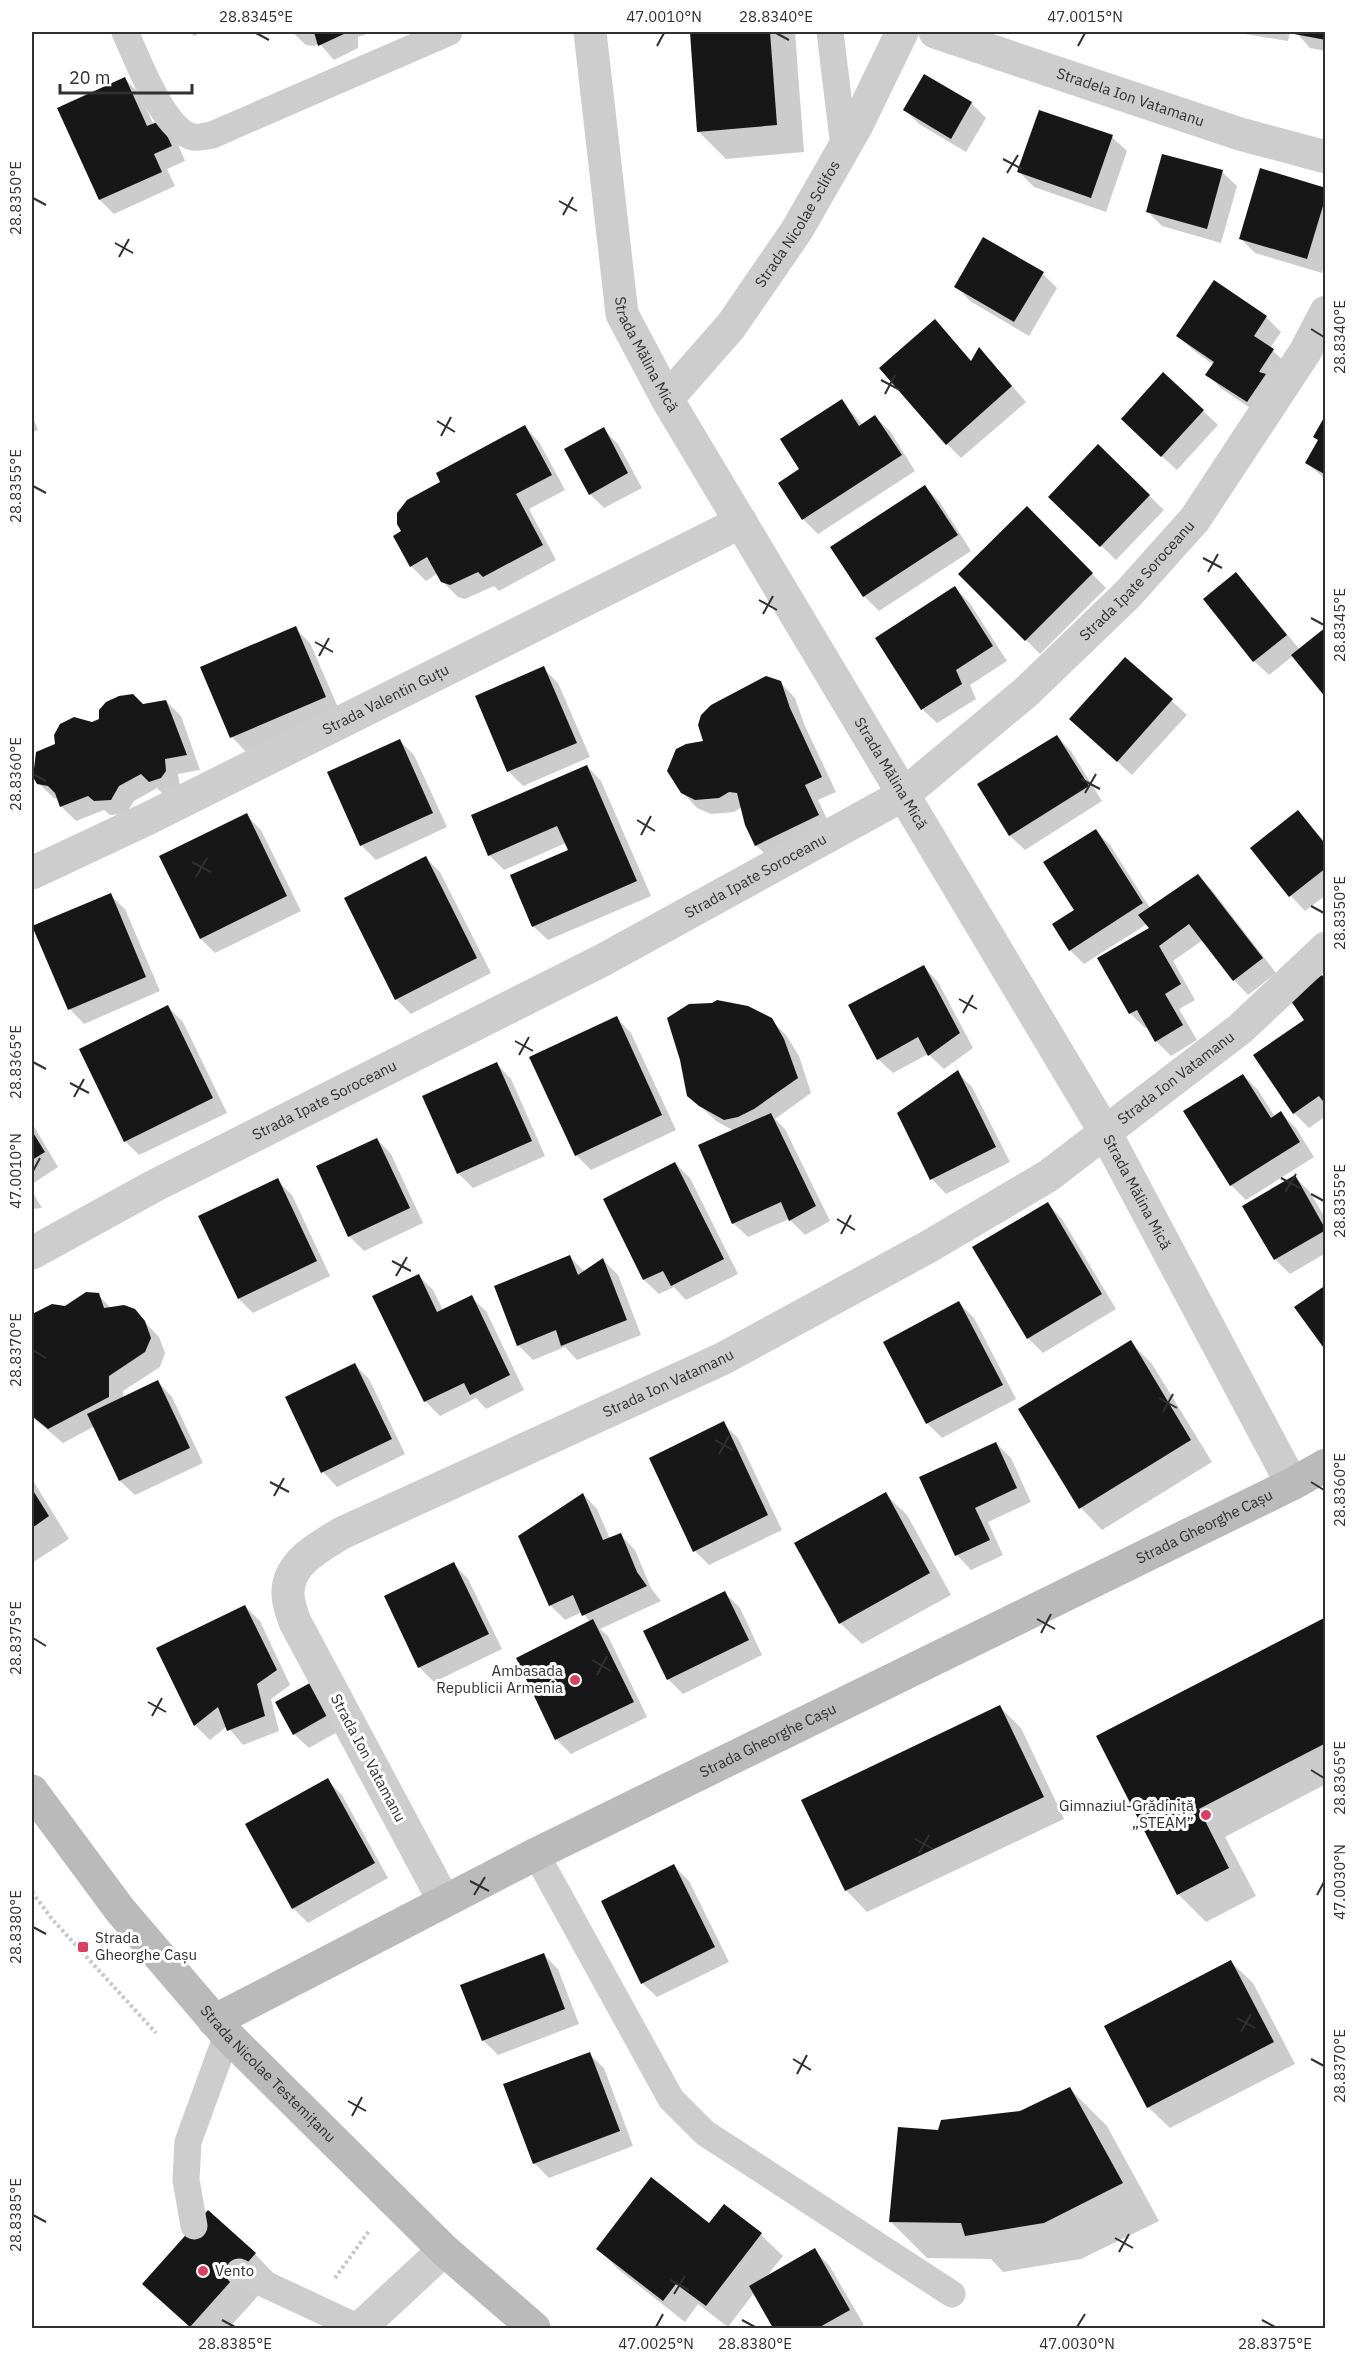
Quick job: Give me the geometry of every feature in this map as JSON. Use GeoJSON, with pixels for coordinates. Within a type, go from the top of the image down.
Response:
{"type":"FeatureCollection","features":[{"type":"Feature","properties":{"kind":"street","name":"Strada Mălina Mică"},"geometry":{"type":"LineString","coordinates":[[590,32],[622,314],[667,399],[1105,1132],[1292,1484]]}},
{"type":"Feature","properties":{"kind":"street","name":"Strada Nicolae Sclifos"},"geometry":{"type":"LineString","coordinates":[[667,399],[731,326],[797,230],[857,125],[902,32]]}},
{"type":"Feature","properties":{"kind":"street","name":"Stradela Ion Vatamanu"},"geometry":{"type":"LineString","coordinates":[[935,32],[1240,134],[1326,157]]}},
{"type":"Feature","properties":{"kind":"street","name":"Strada Ipate Soroceanu"},"geometry":{"type":"LineString","coordinates":[[32,1253],[154,1186],[601,961],[903,795],[1025,693],[1128,594],[1195,519],[1305,352],[1326,312]]}},
{"type":"Feature","properties":{"kind":"street","name":"Strada Valentin Guțu"},"geometry":{"type":"LineString","coordinates":[[32,873],[149,818],[741,522]]}},
{"type":"Feature","properties":{"kind":"street","name":"Strada Ion Vatamanu"},"geometry":{"type":"LineString","coordinates":[[444,1901],[295,1622],[287,1594],[292,1574],[309,1553],[342,1533],[722,1359],[928,1247],[1048,1176],[1240,1029],[1326,948]]}},
{"type":"Feature","properties":{"kind":"street","name":"Strada Gheorghe Cașu"},"geometry":{"type":"LineString","coordinates":[[220,2028],[444,1901],[536,1854],[1292,1484],[1326,1465]]}},
{"type":"Feature","properties":{"kind":"street","name":"Strada Nicolae Testemițanu"},"geometry":{"type":"LineString","coordinates":[[32,1791],[120,1910],[220,2028],[444,2250],[534,2328]]}},
{"type":"Feature","properties":{"kind":"street"},"geometry":{"type":"LineString","coordinates":[[359,2328],[444,2250]]}},
{"type":"Feature","properties":{"kind":"lane"},"geometry":{"type":"LineString","coordinates":[[125,32],[157,103],[175,125],[194,137],[212,135],[449,32]]}},
{"type":"Feature","properties":{"kind":"lane"},"geometry":{"type":"LineString","coordinates":[[830,32],[844,147]]}},
{"type":"Feature","properties":{"kind":"lane"},"geometry":{"type":"LineString","coordinates":[[536,1854],[671,2099],[705,2133],[952,2294]]}},
{"type":"Feature","properties":{"kind":"lane"},"geometry":{"type":"LineString","coordinates":[[194,2226],[186,2180],[188,2142],[220,2028]]}},
{"type":"Feature","properties":{"kind":"lane"},"geometry":{"type":"LineString","coordinates":[[240,2272],[359,2328]]}},
{"type":"Feature","properties":{"kind":"path"},"geometry":{"type":"LineString","coordinates":[[32,1892],[52,1919],[156,2033]]}},
{"type":"Feature","properties":{"kind":"path"},"geometry":{"type":"LineString","coordinates":[[314,2307],[393,2199]]}},
{"type":"Feature","properties":{"kind":"building"},"geometry":{"type":"Polygon","coordinates":[[[314,32],[344,32],[344,34],[318,46],[314,32]]]}},
{"type":"Feature","properties":{"kind":"building"},"geometry":{"type":"Polygon","coordinates":[[[690,32],[770,32],[777,125],[697,132],[690,32]]]}},
{"type":"Feature","properties":{"kind":"building"},"geometry":{"type":"Polygon","coordinates":[[[1294,32],[1326,32],[1326,40],[1294,34],[1294,32]]]}},
{"type":"Feature","properties":{"kind":"building"},"geometry":{"type":"Polygon","coordinates":[[[924,74],[972,102],[951,139],[903,110],[924,74]]]}},
{"type":"Feature","properties":{"kind":"building"},"geometry":{"type":"Polygon","coordinates":[[[125,77],[147,126],[160,121],[172,146],[154,154],[162,172],[99,200],[57,108],[125,77]]]}},
{"type":"Feature","properties":{"kind":"building"},"geometry":{"type":"Polygon","coordinates":[[[1039,110],[1113,135],[1091,198],[1017,172],[1039,110]]]}},
{"type":"Feature","properties":{"kind":"building"},"geometry":{"type":"Polygon","coordinates":[[[1162,154],[1223,170],[1207,229],[1146,212],[1162,154]]]}},
{"type":"Feature","properties":{"kind":"building"},"geometry":{"type":"Polygon","coordinates":[[[1260,168],[1326,188],[1326,196],[1307,259],[1239,239],[1260,168]]]}},
{"type":"Feature","properties":{"kind":"building"},"geometry":{"type":"Polygon","coordinates":[[[983,237],[1044,272],[1014,322],[954,287],[983,237]]]}},
{"type":"Feature","properties":{"kind":"building"},"geometry":{"type":"Polygon","coordinates":[[[1214,280],[1267,316],[1254,336],[1274,349],[1259,372],[1266,374],[1247,402],[1205,375],[1214,362],[1176,336],[1214,280]]]}},
{"type":"Feature","properties":{"kind":"building"},"geometry":{"type":"Polygon","coordinates":[[[935,319],[971,361],[979,347],[1012,386],[946,445],[879,368],[935,319]]]}},
{"type":"Feature","properties":{"kind":"building"},"geometry":{"type":"Polygon","coordinates":[[[1163,372],[1204,410],[1161,457],[1121,419],[1163,372]]]}},
{"type":"Feature","properties":{"kind":"building"},"geometry":{"type":"Polygon","coordinates":[[[842,399],[859,426],[875,415],[902,455],[802,520],[778,483],[799,469],[780,439],[842,399]]]}},
{"type":"Feature","properties":{"kind":"building"},"geometry":{"type":"Polygon","coordinates":[[[1326,414],[1326,475],[1305,463],[1318,440],[1313,437],[1326,414]]]}},
{"type":"Feature","properties":{"kind":"building"},"geometry":{"type":"Polygon","coordinates":[[[525,425],[552,475],[516,494],[543,545],[483,577],[478,572],[450,585],[441,582],[427,557],[410,567],[393,536],[401,531],[397,524],[397,513],[407,500],[440,482],[436,473],[525,425]]]}},
{"type":"Feature","properties":{"kind":"building"},"geometry":{"type":"Polygon","coordinates":[[[604,427],[628,473],[589,495],[564,449],[604,427]]]}},
{"type":"Feature","properties":{"kind":"building"},"geometry":{"type":"Polygon","coordinates":[[[1098,444],[1150,495],[1100,547],[1048,497],[1098,444]]]}},
{"type":"Feature","properties":{"kind":"building"},"geometry":{"type":"Polygon","coordinates":[[[925,485],[958,535],[863,597],[830,547],[925,485]]]}},
{"type":"Feature","properties":{"kind":"building"},"geometry":{"type":"Polygon","coordinates":[[[1027,506],[1093,573],[1025,641],[958,574],[1027,506]]]}},
{"type":"Feature","properties":{"kind":"building"},"geometry":{"type":"Polygon","coordinates":[[[1236,572],[1287,635],[1253,662],[1203,599],[1236,572]]]}},
{"type":"Feature","properties":{"kind":"building"},"geometry":{"type":"Polygon","coordinates":[[[955,586],[993,646],[956,670],[962,684],[921,710],[875,638],[955,586]]]}},
{"type":"Feature","properties":{"kind":"building"},"geometry":{"type":"Polygon","coordinates":[[[296,626],[326,697],[230,738],[200,667],[296,626]]]}},
{"type":"Feature","properties":{"kind":"building"},"geometry":{"type":"Polygon","coordinates":[[[1326,627],[1326,698],[1291,655],[1326,627]]]}},
{"type":"Feature","properties":{"kind":"building"},"geometry":{"type":"Polygon","coordinates":[[[1125,657],[1173,699],[1117,762],[1069,719],[1125,657]]]}},
{"type":"Feature","properties":{"kind":"building"},"geometry":{"type":"Polygon","coordinates":[[[544,666],[577,743],[507,772],[475,696],[544,666]]]}},
{"type":"Feature","properties":{"kind":"building"},"geometry":{"type":"Polygon","coordinates":[[[766,676],[781,681],[790,708],[822,777],[805,785],[819,815],[755,846],[745,825],[737,793],[729,792],[719,798],[695,800],[681,793],[667,771],[676,749],[686,744],[703,741],[698,725],[701,715],[711,705],[766,676]]]}},
{"type":"Feature","properties":{"kind":"building"},"geometry":{"type":"Polygon","coordinates":[[[133,694],[143,704],[166,700],[187,755],[165,759],[166,771],[161,778],[149,782],[141,774],[119,786],[111,800],[94,801],[88,796],[60,807],[55,793],[48,786],[37,784],[33,777],[36,752],[55,744],[54,735],[60,724],[74,717],[92,722],[99,719],[99,710],[106,702],[119,696],[133,694]]]}},
{"type":"Feature","properties":{"kind":"building"},"geometry":{"type":"Polygon","coordinates":[[[1057,735],[1089,786],[1009,836],[977,784],[1057,735]]]}},
{"type":"Feature","properties":{"kind":"building"},"geometry":{"type":"Polygon","coordinates":[[[400,739],[433,813],[360,846],[327,772],[400,739]]]}},
{"type":"Feature","properties":{"kind":"building"},"geometry":{"type":"Polygon","coordinates":[[[587,765],[637,881],[532,927],[510,875],[568,850],[557,826],[488,856],[471,815],[587,765]]]}},
{"type":"Feature","properties":{"kind":"building"},"geometry":{"type":"Polygon","coordinates":[[[1298,810],[1326,845],[1326,868],[1289,897],[1250,848],[1298,810]]]}},
{"type":"Feature","properties":{"kind":"building"},"geometry":{"type":"Polygon","coordinates":[[[247,813],[287,896],[200,939],[159,856],[247,813]]]}},
{"type":"Feature","properties":{"kind":"building"},"geometry":{"type":"Polygon","coordinates":[[[1096,829],[1143,903],[1069,951],[1052,924],[1074,910],[1043,862],[1096,829]]]}},
{"type":"Feature","properties":{"kind":"building"},"geometry":{"type":"Polygon","coordinates":[[[426,856],[477,958],[395,1000],[344,898],[426,856]]]}},
{"type":"Feature","properties":{"kind":"building"},"geometry":{"type":"Polygon","coordinates":[[[1198,874],[1263,958],[1233,981],[1189,924],[1159,946],[1181,984],[1165,994],[1183,1025],[1155,1042],[1137,1010],[1129,1014],[1097,958],[1149,928],[1138,915],[1198,874]]]}},
{"type":"Feature","properties":{"kind":"building"},"geometry":{"type":"Polygon","coordinates":[[[111,893],[146,977],[68,1010],[32,926],[111,893]]]}},
{"type":"Feature","properties":{"kind":"building"},"geometry":{"type":"Polygon","coordinates":[[[924,965],[960,1033],[928,1056],[918,1037],[877,1060],[848,1005],[924,965]]]}},
{"type":"Feature","properties":{"kind":"building"},"geometry":{"type":"Polygon","coordinates":[[[1322,975],[1326,981],[1326,1105],[1319,1096],[1293,1114],[1253,1055],[1304,1020],[1289,998],[1322,975]]]}},
{"type":"Feature","properties":{"kind":"building"},"geometry":{"type":"Polygon","coordinates":[[[717,1000],[748,1006],[772,1018],[784,1039],[798,1078],[754,1109],[738,1117],[724,1120],[699,1106],[687,1096],[680,1060],[667,1018],[689,1004],[712,1003],[717,1000]]]}},
{"type":"Feature","properties":{"kind":"building"},"geometry":{"type":"Polygon","coordinates":[[[168,1005],[213,1098],[124,1142],[79,1049],[168,1005]]]}},
{"type":"Feature","properties":{"kind":"building"},"geometry":{"type":"Polygon","coordinates":[[[617,1016],[662,1115],[575,1156],[529,1057],[617,1016]]]}},
{"type":"Feature","properties":{"kind":"building"},"geometry":{"type":"Polygon","coordinates":[[[497,1062],[532,1141],[457,1174],[422,1096],[497,1062]]]}},
{"type":"Feature","properties":{"kind":"building"},"geometry":{"type":"Polygon","coordinates":[[[958,1070],[996,1147],[930,1180],[897,1113],[958,1070]]]}},
{"type":"Feature","properties":{"kind":"building"},"geometry":{"type":"Polygon","coordinates":[[[1243,1074],[1271,1118],[1281,1111],[1300,1142],[1230,1186],[1183,1111],[1243,1074]]]}},
{"type":"Feature","properties":{"kind":"building"},"geometry":{"type":"Polygon","coordinates":[[[771,1113],[816,1206],[789,1221],[781,1202],[732,1224],[698,1145],[771,1113]]]}},
{"type":"Feature","properties":{"kind":"building"},"geometry":{"type":"Polygon","coordinates":[[[32,1131],[45,1152],[32,1160],[32,1131]]]}},
{"type":"Feature","properties":{"kind":"building"},"geometry":{"type":"Polygon","coordinates":[[[377,1138],[410,1208],[348,1237],[316,1166],[377,1138]]]}},
{"type":"Feature","properties":{"kind":"building"},"geometry":{"type":"Polygon","coordinates":[[[675,1162],[724,1259],[671,1286],[663,1271],[643,1280],[603,1199],[675,1162]]]}},
{"type":"Feature","properties":{"kind":"building"},"geometry":{"type":"Polygon","coordinates":[[[1295,1175],[1326,1230],[1274,1260],[1242,1206],[1295,1175]]]}},
{"type":"Feature","properties":{"kind":"building"},"geometry":{"type":"Polygon","coordinates":[[[278,1178],[317,1261],[238,1299],[198,1216],[278,1178]]]}},
{"type":"Feature","properties":{"kind":"building"},"geometry":{"type":"Polygon","coordinates":[[[1048,1202],[1102,1294],[1027,1339],[972,1247],[1048,1202]]]}},
{"type":"Feature","properties":{"kind":"building"},"geometry":{"type":"Polygon","coordinates":[[[570,1255],[578,1275],[603,1258],[627,1320],[561,1346],[556,1330],[517,1346],[494,1286],[570,1255]]]}},
{"type":"Feature","properties":{"kind":"building"},"geometry":{"type":"Polygon","coordinates":[[[419,1274],[437,1312],[472,1295],[510,1375],[470,1395],[464,1383],[424,1402],[372,1296],[419,1274]]]}},
{"type":"Feature","properties":{"kind":"building"},"geometry":{"type":"Polygon","coordinates":[[[1326,1285],[1326,1351],[1294,1307],[1326,1285]]]}},
{"type":"Feature","properties":{"kind":"building"},"geometry":{"type":"Polygon","coordinates":[[[86,1292],[99,1293],[104,1308],[124,1305],[135,1309],[145,1321],[151,1338],[145,1352],[109,1376],[109,1397],[48,1429],[32,1416],[32,1314],[52,1304],[65,1306],[86,1292]]]}},
{"type":"Feature","properties":{"kind":"building"},"geometry":{"type":"Polygon","coordinates":[[[959,1301],[1003,1385],[926,1424],[883,1342],[959,1301]]]}},
{"type":"Feature","properties":{"kind":"building"},"geometry":{"type":"Polygon","coordinates":[[[1131,1340],[1191,1440],[1079,1509],[1018,1409],[1131,1340]]]}},
{"type":"Feature","properties":{"kind":"building"},"geometry":{"type":"Polygon","coordinates":[[[355,1363],[392,1439],[321,1473],[285,1397],[355,1363]]]}},
{"type":"Feature","properties":{"kind":"building"},"geometry":{"type":"Polygon","coordinates":[[[158,1380],[190,1448],[119,1481],[87,1414],[158,1380]]]}},
{"type":"Feature","properties":{"kind":"building"},"geometry":{"type":"Polygon","coordinates":[[[724,1421],[768,1515],[693,1552],[649,1458],[724,1421]]]}},
{"type":"Feature","properties":{"kind":"building"},"geometry":{"type":"Polygon","coordinates":[[[996,1442],[1017,1488],[975,1508],[990,1540],[955,1556],[919,1477],[996,1442]]]}},
{"type":"Feature","properties":{"kind":"building"},"geometry":{"type":"Polygon","coordinates":[[[32,1489],[49,1516],[32,1528],[32,1489]]]}},
{"type":"Feature","properties":{"kind":"building"},"geometry":{"type":"Polygon","coordinates":[[[886,1492],[930,1573],[839,1624],[794,1543],[886,1492]]]}},
{"type":"Feature","properties":{"kind":"building"},"geometry":{"type":"Polygon","coordinates":[[[583,1493],[603,1540],[621,1533],[637,1572],[647,1586],[582,1616],[573,1595],[549,1606],[518,1536],[583,1493]]]}},
{"type":"Feature","properties":{"kind":"building"},"geometry":{"type":"Polygon","coordinates":[[[454,1562],[489,1634],[418,1668],[384,1596],[454,1562]]]}},
{"type":"Feature","properties":{"kind":"building"},"geometry":{"type":"Polygon","coordinates":[[[725,1591],[749,1640],[667,1680],[643,1631],[725,1591]]]}},
{"type":"Feature","properties":{"kind":"building"},"geometry":{"type":"Polygon","coordinates":[[[245,1605],[277,1670],[257,1684],[265,1716],[227,1731],[218,1707],[194,1726],[156,1648],[245,1605]]]}},
{"type":"Feature","properties":{"kind":"building"},"geometry":{"type":"Polygon","coordinates":[[[1326,1617],[1326,1743],[1199,1809],[1229,1868],[1177,1895],[1096,1736],[1326,1617]]]}},
{"type":"Feature","properties":{"kind":"building","name":"Ambasada Republicii Armenia"},"geometry":{"type":"Polygon","coordinates":[[[593,1619],[634,1702],[555,1740],[516,1658],[593,1619]]]}},
{"type":"Feature","properties":{"kind":"building"},"geometry":{"type":"Polygon","coordinates":[[[310,1683],[328,1715],[293,1735],[275,1702],[310,1683]]]}},
{"type":"Feature","properties":{"kind":"building"},"geometry":{"type":"Polygon","coordinates":[[[1000,1705],[1044,1797],[845,1891],[801,1800],[1000,1705]]]}},
{"type":"Feature","properties":{"kind":"building"},"geometry":{"type":"Polygon","coordinates":[[[328,1778],[375,1863],[292,1909],[245,1824],[328,1778]]]}},
{"type":"Feature","properties":{"kind":"building"},"geometry":{"type":"Polygon","coordinates":[[[674,1864],[715,1947],[641,1984],[601,1901],[674,1864]]]}},
{"type":"Feature","properties":{"kind":"building"},"geometry":{"type":"Polygon","coordinates":[[[544,1953],[565,2009],[482,2041],[460,1985],[544,1953]]]}},
{"type":"Feature","properties":{"kind":"building"},"geometry":{"type":"Polygon","coordinates":[[[1231,1960],[1274,2042],[1147,2108],[1104,2026],[1231,1960]]]}},
{"type":"Feature","properties":{"kind":"building"},"geometry":{"type":"Polygon","coordinates":[[[590,2052],[620,2131],[533,2164],[503,2084],[590,2052]]]}},
{"type":"Feature","properties":{"kind":"building"},"geometry":{"type":"Polygon","coordinates":[[[1070,2087],[1123,2183],[1044,2223],[965,2236],[961,2223],[889,2222],[898,2127],[938,2130],[941,2120],[1020,2111],[1070,2087]]]}},
{"type":"Feature","properties":{"kind":"building"},"geometry":{"type":"Polygon","coordinates":[[[651,2177],[709,2223],[724,2204],[762,2233],[706,2306],[676,2284],[663,2301],[596,2249],[651,2177]]]}},
{"type":"Feature","properties":{"kind":"building"},"geometry":{"type":"Polygon","coordinates":[[[208,2210],[256,2253],[190,2327],[142,2284],[208,2210]]]}},
{"type":"Feature","properties":{"kind":"building"},"geometry":{"type":"Polygon","coordinates":[[[815,2248],[850,2310],[818,2328],[773,2328],[749,2286],[815,2248]]]}},
{"type":"Feature","properties":{"kind":"place","name":"Ambasada Republicii Armenia"},"geometry":{"type":"Point","coordinates":[575,1680]}},
{"type":"Feature","properties":{"kind":"place","name":"Gimnaziul-Grădiniță „STEAM”"},"geometry":{"type":"Point","coordinates":[1206,1815]}},
{"type":"Feature","properties":{"kind":"place","name":"Strada Gheorghe Cașu"},"geometry":{"type":"Point","coordinates":[83,1947]}},
{"type":"Feature","properties":{"kind":"place","name":"Vento"},"geometry":{"type":"Point","coordinates":[203,2271]}}]}
